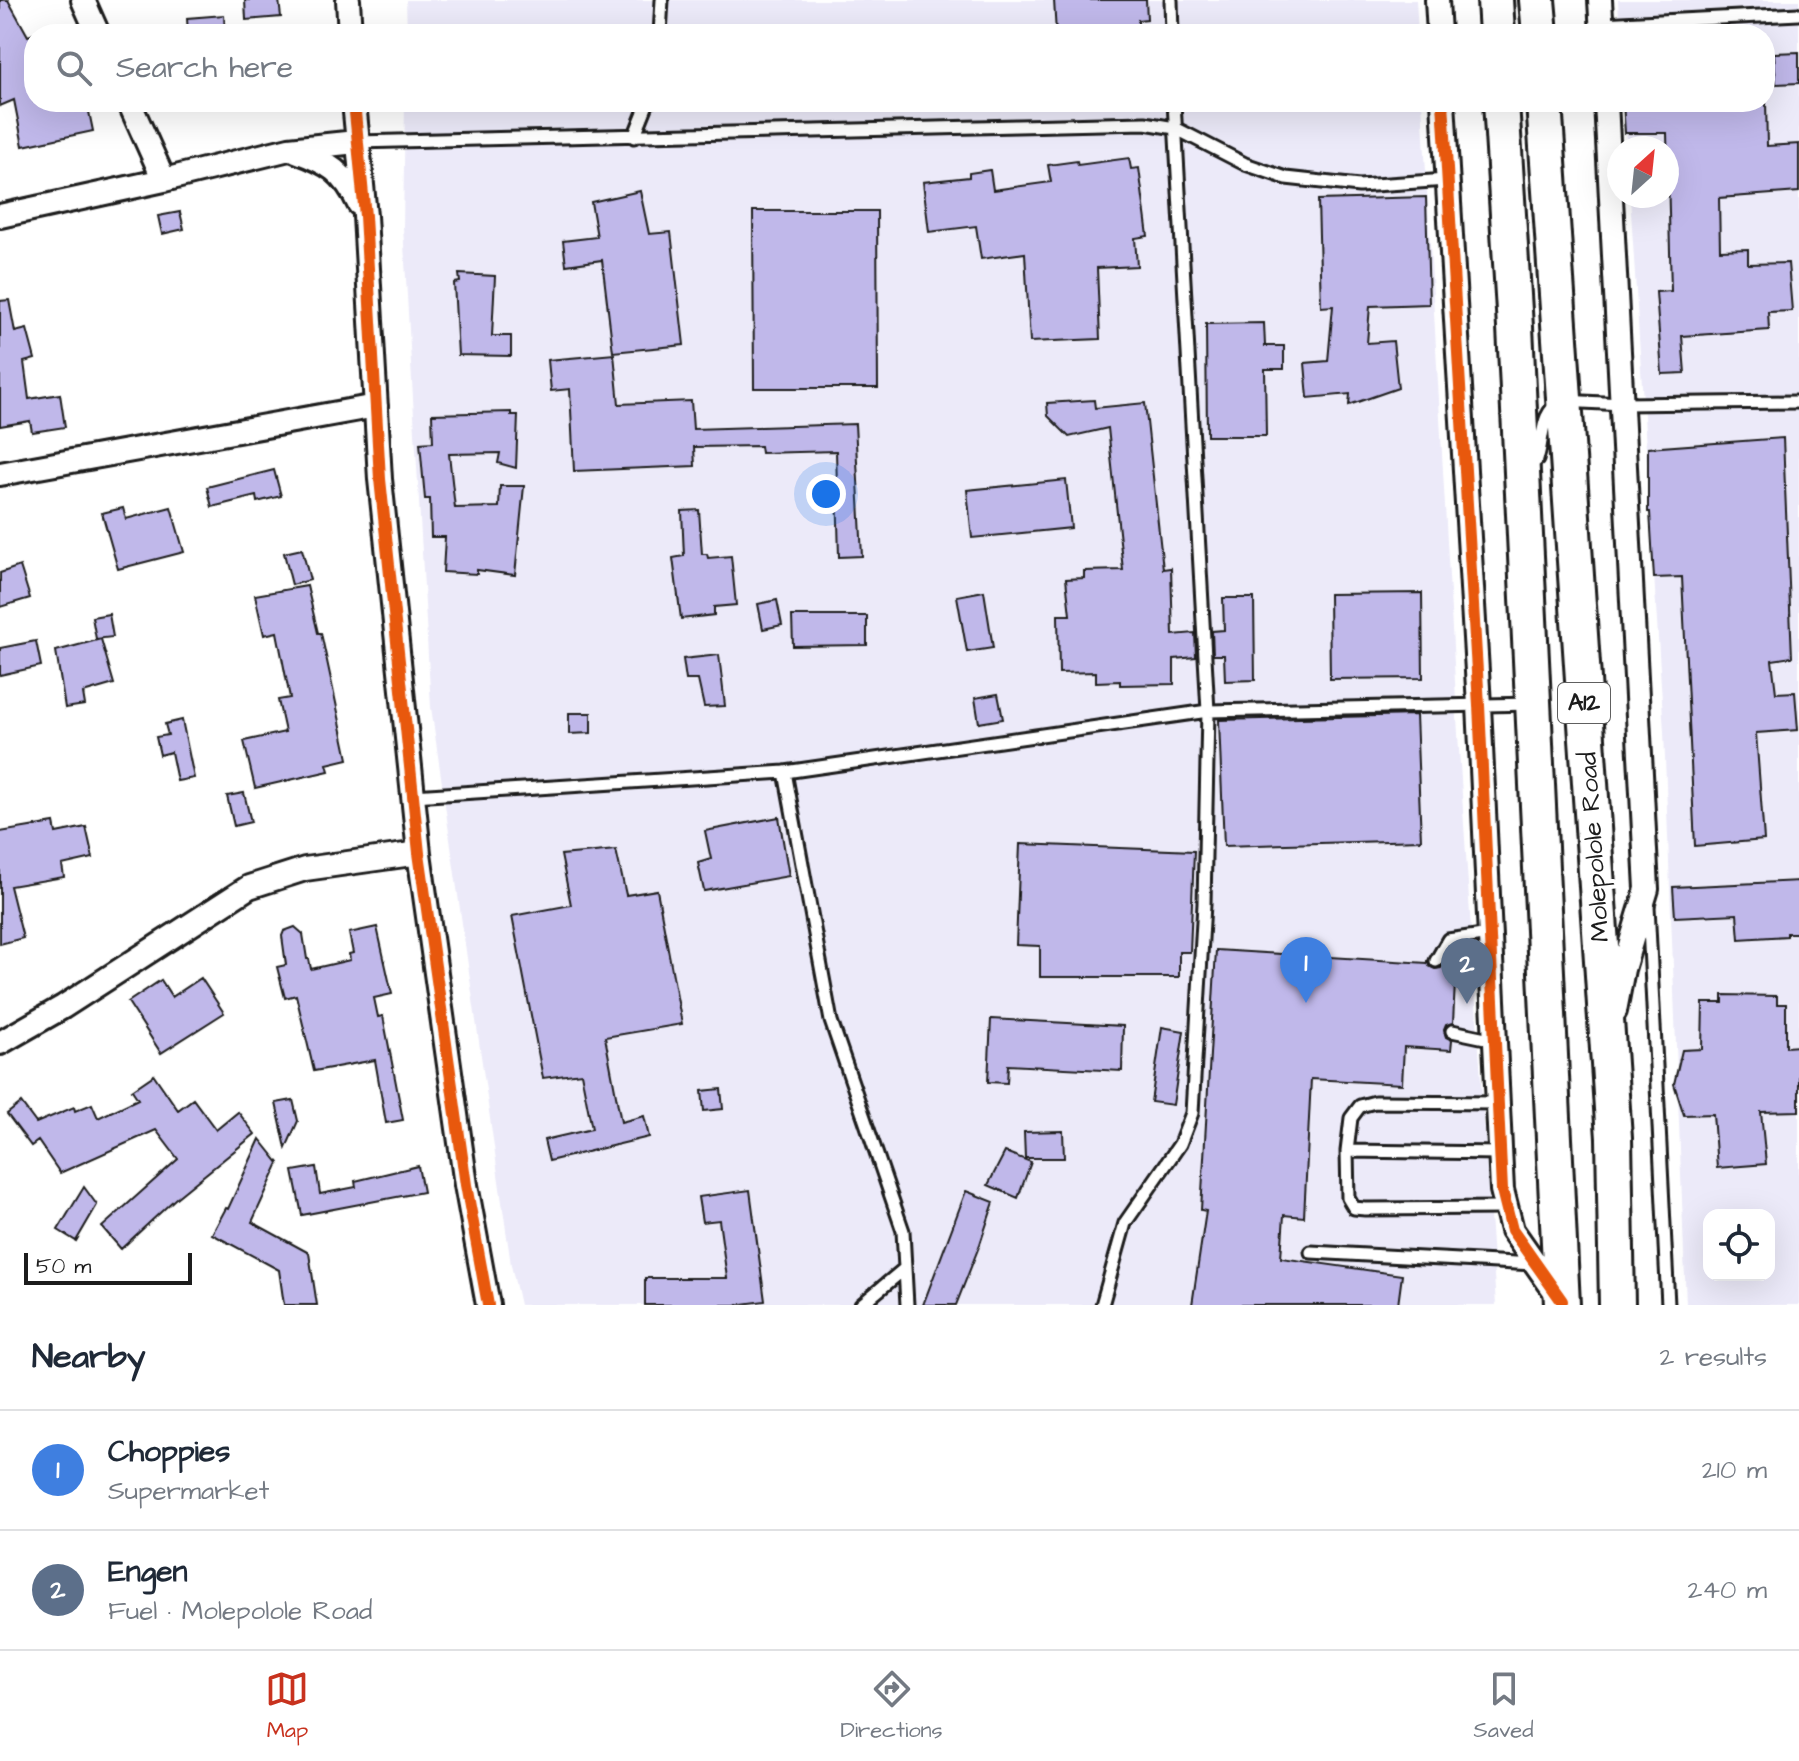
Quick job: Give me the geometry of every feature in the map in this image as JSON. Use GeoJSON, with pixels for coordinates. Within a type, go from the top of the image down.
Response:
{"type":"FeatureCollection","features":[{"type":"Feature","properties":{"kind":"main road"},"geometry":{"type":"LineString","coordinates":[[1495,0],[1496,24]]}},
{"type":"Feature","properties":{"kind":"main road"},"geometry":{"type":"LineString","coordinates":[[1537,0],[1539,24]]}},
{"type":"Feature","properties":{"kind":"main road","name":"Molepolole Road"},"geometry":{"type":"LineString","coordinates":[[1502,112],[1522,467],[1562,1303]]}},
{"type":"Feature","properties":{"kind":"main road","name":"Molepolole Road"},"geometry":{"type":"LineString","coordinates":[[1545,112],[1614,1138],[1617,1305]]}},
{"type":"Feature","properties":{"kind":"street"},"geometry":{"type":"LineString","coordinates":[[83,0],[94,24]]}},
{"type":"Feature","properties":{"kind":"street"},"geometry":{"type":"LineString","coordinates":[[348,0],[349,24]]}},
{"type":"Feature","properties":{"kind":"street"},"geometry":{"type":"LineString","coordinates":[[1437,0],[1438,24]]}},
{"type":"Feature","properties":{"kind":"street"},"geometry":{"type":"LineString","coordinates":[[1600,0],[1602,24]]}},
{"type":"Feature","properties":{"kind":"street"},"geometry":{"type":"LineString","coordinates":[[133,112],[164,180]]}},
{"type":"Feature","properties":{"kind":"street"},"geometry":{"type":"LineString","coordinates":[[354,112],[365,216],[380,479],[419,853],[466,1185],[488,1305]]}},
{"type":"Feature","properties":{"kind":"street"},"geometry":{"type":"LineString","coordinates":[[1444,112],[1505,1208],[1512,1230],[1562,1303]]}},
{"type":"Feature","properties":{"kind":"street"},"geometry":{"type":"LineString","coordinates":[[1607,112],[1647,889],[1623,969],[1608,1051]]}},
{"type":"Feature","properties":{"kind":"street"},"geometry":{"type":"LineString","coordinates":[[0,216],[289,149],[356,142]]}},
{"type":"Feature","properties":{"kind":"street"},"geometry":{"type":"LineString","coordinates":[[289,149],[315,158],[338,171],[351,187],[365,216]]}},
{"type":"Feature","properties":{"kind":"street"},"geometry":{"type":"LineString","coordinates":[[0,474],[376,406]]}},
{"type":"Feature","properties":{"kind":"street"},"geometry":{"type":"LineString","coordinates":[[0,1043],[63,1007],[249,887],[305,869],[419,853]]}},
{"type":"Feature","properties":{"kind":"lane"},"geometry":{"type":"LineString","coordinates":[[661,24],[662,0]]}},
{"type":"Feature","properties":{"kind":"lane"},"geometry":{"type":"LineString","coordinates":[[1171,0],[1172,24]]}},
{"type":"Feature","properties":{"kind":"lane"},"geometry":{"type":"LineString","coordinates":[[1668,24],[1799,14]]}},
{"type":"Feature","properties":{"kind":"lane"},"geometry":{"type":"LineString","coordinates":[[634,137],[644,112]]}},
{"type":"Feature","properties":{"kind":"lane"},"geometry":{"type":"LineString","coordinates":[[1102,1305],[1125,1223],[1180,1144],[1192,1113],[1204,904],[1208,711],[1174,112]]}},
{"type":"Feature","properties":{"kind":"lane"},"geometry":{"type":"LineString","coordinates":[[356,142],[1145,123],[1175,128],[1245,164],[1286,178],[1359,186],[1447,180]]}},
{"type":"Feature","properties":{"kind":"lane"},"geometry":{"type":"LineString","coordinates":[[1522,467],[1537,460],[1545,417],[1555,404],[1563,401],[1623,404],[1799,402]]}},
{"type":"Feature","properties":{"kind":"lane"},"geometry":{"type":"LineString","coordinates":[[413,796],[785,772],[1208,711],[1533,704]]}},
{"type":"Feature","properties":{"kind":"lane"},"geometry":{"type":"LineString","coordinates":[[785,772],[831,1021],[903,1231],[907,1305]]}},
{"type":"Feature","properties":{"kind":"lane"},"geometry":{"type":"LineString","coordinates":[[1647,889],[1668,1305]]}},
{"type":"Feature","properties":{"kind":"lane"},"geometry":{"type":"LineString","coordinates":[[1436,961],[1448,940],[1490,934]]}},
{"type":"Feature","properties":{"kind":"lane"},"geometry":{"type":"LineString","coordinates":[[1452,1031],[1495,1040]]}},
{"type":"Feature","properties":{"kind":"lane"},"geometry":{"type":"LineString","coordinates":[[1498,1103],[1375,1102],[1360,1106],[1351,1118],[1347,1151],[1348,1198],[1354,1208],[1505,1208]]}},
{"type":"Feature","properties":{"kind":"lane"},"geometry":{"type":"LineString","coordinates":[[1347,1151],[1501,1153]]}},
{"type":"Feature","properties":{"kind":"lane"},"geometry":{"type":"LineString","coordinates":[[1311,1252],[1536,1264]]}},
{"type":"Feature","properties":{"kind":"lane"},"geometry":{"type":"LineString","coordinates":[[861,1305],[903,1270]]}},
{"type":"Feature","properties":{"kind":"shaded area"},"geometry":{"type":"Polygon","coordinates":[[[406,0],[1416,0],[1417,24],[407,24],[406,0]]]}},
{"type":"Feature","properties":{"kind":"shaded area"},"geometry":{"type":"Polygon","coordinates":[[[1618,0],[1799,0],[1799,1305],[1686,1305],[1664,732],[1631,208],[1679,208],[1679,136],[1626,136],[1625,112],[1775,112],[1775,24],[1619,24],[1618,0]]]}},
{"type":"Feature","properties":{"kind":"shaded area"},"geometry":{"type":"Polygon","coordinates":[[[405,112],[1423,112],[1458,734],[1496,1305],[520,1305],[511,1265],[431,707],[403,227],[405,112]]]}},
{"type":"Feature","properties":{"kind":"building"},"geometry":{"type":"Polygon","coordinates":[[[0,0],[8,0],[24,29],[24,112],[89,112],[93,131],[23,146],[14,100],[0,106],[0,0]]]}},
{"type":"Feature","properties":{"kind":"building"},"geometry":{"type":"Polygon","coordinates":[[[245,0],[279,0],[281,17],[246,20],[245,0]]]}},
{"type":"Feature","properties":{"kind":"building"},"geometry":{"type":"Polygon","coordinates":[[[1054,0],[1146,0],[1147,19],[1138,20],[1138,24],[1055,24],[1054,0]]]}},
{"type":"Feature","properties":{"kind":"building"},"geometry":{"type":"Polygon","coordinates":[[[224,15],[224,24],[187,24],[187,18],[224,15]]]}},
{"type":"Feature","properties":{"kind":"building"},"geometry":{"type":"Polygon","coordinates":[[[1799,52],[1799,83],[1776,84],[1775,53],[1799,52]]]}},
{"type":"Feature","properties":{"kind":"building"},"geometry":{"type":"Polygon","coordinates":[[[1624,112],[1766,112],[1767,146],[1799,144],[1799,192],[1719,198],[1720,250],[1748,249],[1748,264],[1788,263],[1792,311],[1768,312],[1769,330],[1682,336],[1685,373],[1662,374],[1656,292],[1671,291],[1669,208],[1679,208],[1679,136],[1667,136],[1667,133],[1625,133],[1624,112]]]}},
{"type":"Feature","properties":{"kind":"building"},"geometry":{"type":"Polygon","coordinates":[[[1129,158],[1131,169],[1139,168],[1148,236],[1135,238],[1137,266],[1097,268],[1100,339],[1030,342],[1025,253],[981,259],[976,226],[929,232],[923,182],[969,177],[969,173],[990,170],[993,190],[1051,182],[1048,165],[1077,161],[1078,165],[1129,158]]]}},
{"type":"Feature","properties":{"kind":"building"},"geometry":{"type":"Polygon","coordinates":[[[640,191],[649,234],[671,232],[684,345],[613,352],[602,260],[566,265],[563,241],[597,237],[591,202],[640,191]]]}},
{"type":"Feature","properties":{"kind":"building"},"geometry":{"type":"Polygon","coordinates":[[[1426,197],[1429,304],[1370,306],[1367,343],[1393,341],[1398,388],[1349,405],[1350,394],[1308,398],[1305,363],[1328,361],[1333,306],[1321,307],[1318,200],[1426,197]]]}},
{"type":"Feature","properties":{"kind":"building"},"geometry":{"type":"Polygon","coordinates":[[[753,211],[877,211],[878,388],[754,388],[753,211]]]}},
{"type":"Feature","properties":{"kind":"building"},"geometry":{"type":"Polygon","coordinates":[[[180,212],[184,229],[162,234],[158,216],[180,212]]]}},
{"type":"Feature","properties":{"kind":"building"},"geometry":{"type":"Polygon","coordinates":[[[459,274],[495,276],[492,336],[511,336],[511,356],[458,355],[454,283],[460,282],[459,274]]]}},
{"type":"Feature","properties":{"kind":"building"},"geometry":{"type":"Polygon","coordinates":[[[9,300],[15,332],[27,329],[35,359],[24,362],[29,399],[60,394],[65,427],[32,432],[30,421],[0,426],[0,301],[9,300]]]}},
{"type":"Feature","properties":{"kind":"building"},"geometry":{"type":"Polygon","coordinates":[[[1264,323],[1265,346],[1284,346],[1284,369],[1265,369],[1266,436],[1207,436],[1206,324],[1264,323]]]}},
{"type":"Feature","properties":{"kind":"building"},"geometry":{"type":"Polygon","coordinates":[[[614,354],[619,404],[691,401],[693,429],[855,424],[862,556],[839,557],[836,451],[761,453],[760,446],[694,447],[695,466],[574,471],[570,389],[551,391],[548,360],[614,354]]]}},
{"type":"Feature","properties":{"kind":"building"},"geometry":{"type":"Polygon","coordinates":[[[1094,400],[1095,408],[1145,403],[1163,569],[1171,568],[1173,635],[1195,633],[1196,657],[1174,659],[1174,684],[1120,685],[1120,681],[1096,682],[1096,672],[1059,673],[1058,615],[1070,615],[1066,579],[1084,578],[1084,571],[1123,570],[1108,428],[1069,437],[1048,416],[1047,403],[1094,400]]]}},
{"type":"Feature","properties":{"kind":"building"},"geometry":{"type":"Polygon","coordinates":[[[511,412],[511,415],[518,415],[516,468],[498,463],[500,453],[449,454],[455,508],[499,507],[500,486],[524,486],[515,575],[477,570],[477,574],[443,572],[445,537],[431,537],[430,499],[425,499],[420,443],[433,442],[432,414],[511,412]]]}},
{"type":"Feature","properties":{"kind":"building"},"geometry":{"type":"Polygon","coordinates":[[[1783,438],[1792,657],[1772,660],[1776,693],[1795,692],[1798,730],[1756,733],[1764,840],[1695,846],[1682,577],[1654,578],[1648,512],[1648,448],[1783,438]]]}},
{"type":"Feature","properties":{"kind":"building"},"geometry":{"type":"Polygon","coordinates":[[[274,470],[281,496],[257,502],[256,496],[212,507],[207,487],[274,470]]]}},
{"type":"Feature","properties":{"kind":"building"},"geometry":{"type":"Polygon","coordinates":[[[1066,480],[1071,528],[972,538],[967,490],[1066,480]]]}},
{"type":"Feature","properties":{"kind":"building"},"geometry":{"type":"Polygon","coordinates":[[[171,507],[184,552],[118,569],[102,513],[123,508],[126,519],[171,507]]]}},
{"type":"Feature","properties":{"kind":"building"},"geometry":{"type":"Polygon","coordinates":[[[699,510],[702,554],[707,554],[708,558],[731,556],[736,605],[714,607],[714,615],[681,619],[673,558],[684,556],[682,511],[699,510]]]}},
{"type":"Feature","properties":{"kind":"building"},"geometry":{"type":"Polygon","coordinates":[[[302,549],[310,580],[292,585],[284,553],[302,549]]]}},
{"type":"Feature","properties":{"kind":"building"},"geometry":{"type":"Polygon","coordinates":[[[20,566],[30,598],[0,607],[0,573],[20,566]]]}},
{"type":"Feature","properties":{"kind":"building"},"geometry":{"type":"Polygon","coordinates":[[[307,586],[318,633],[321,633],[348,759],[327,764],[329,771],[255,788],[244,741],[285,732],[278,700],[290,698],[277,632],[264,635],[255,595],[307,586]]]}},
{"type":"Feature","properties":{"kind":"building"},"geometry":{"type":"Polygon","coordinates":[[[984,591],[993,648],[967,652],[957,596],[984,591]]]}},
{"type":"Feature","properties":{"kind":"building"},"geometry":{"type":"Polygon","coordinates":[[[1422,593],[1423,678],[1330,679],[1329,594],[1422,593]]]}},
{"type":"Feature","properties":{"kind":"building"},"geometry":{"type":"Polygon","coordinates":[[[1223,598],[1254,598],[1255,680],[1225,681],[1224,655],[1213,655],[1212,631],[1224,630],[1223,598]]]}},
{"type":"Feature","properties":{"kind":"building"},"geometry":{"type":"Polygon","coordinates":[[[777,600],[782,625],[763,629],[758,604],[777,600]]]}},
{"type":"Feature","properties":{"kind":"building"},"geometry":{"type":"Polygon","coordinates":[[[109,614],[113,637],[96,639],[92,617],[109,614]]]}},
{"type":"Feature","properties":{"kind":"building"},"geometry":{"type":"Polygon","coordinates":[[[792,616],[867,616],[867,645],[793,646],[792,616]]]}},
{"type":"Feature","properties":{"kind":"building"},"geometry":{"type":"Polygon","coordinates":[[[101,639],[114,684],[83,693],[85,705],[65,708],[56,651],[101,639]]]}},
{"type":"Feature","properties":{"kind":"building"},"geometry":{"type":"Polygon","coordinates":[[[36,641],[41,666],[0,675],[0,648],[36,641]]]}},
{"type":"Feature","properties":{"kind":"building"},"geometry":{"type":"Polygon","coordinates":[[[719,655],[725,706],[704,707],[698,680],[686,680],[683,659],[719,655]]]}},
{"type":"Feature","properties":{"kind":"building"},"geometry":{"type":"Polygon","coordinates":[[[998,694],[1003,719],[979,723],[975,698],[998,694]]]}},
{"type":"Feature","properties":{"kind":"building"},"geometry":{"type":"Polygon","coordinates":[[[569,713],[591,713],[591,733],[569,734],[569,713]]]}},
{"type":"Feature","properties":{"kind":"building"},"geometry":{"type":"Polygon","coordinates":[[[1416,715],[1421,840],[1224,846],[1219,720],[1416,715]]]}},
{"type":"Feature","properties":{"kind":"building"},"geometry":{"type":"Polygon","coordinates":[[[182,720],[194,778],[177,781],[171,752],[160,755],[156,737],[168,735],[165,724],[182,720]]]}},
{"type":"Feature","properties":{"kind":"building"},"geometry":{"type":"Polygon","coordinates":[[[244,793],[251,822],[234,826],[227,796],[244,793]]]}},
{"type":"Feature","properties":{"kind":"building"},"geometry":{"type":"Polygon","coordinates":[[[779,817],[789,876],[704,891],[698,863],[711,859],[705,831],[779,817]]]}},
{"type":"Feature","properties":{"kind":"building"},"geometry":{"type":"Polygon","coordinates":[[[54,823],[56,833],[86,827],[93,858],[62,865],[64,877],[10,886],[23,938],[0,944],[0,832],[54,823]]]}},
{"type":"Feature","properties":{"kind":"building"},"geometry":{"type":"Polygon","coordinates":[[[1020,844],[1194,851],[1190,952],[1179,952],[1179,977],[1040,977],[1040,946],[1016,945],[1020,844]]]}},
{"type":"Feature","properties":{"kind":"building"},"geometry":{"type":"Polygon","coordinates":[[[616,850],[626,895],[657,890],[682,1024],[605,1037],[621,1122],[644,1116],[649,1137],[549,1161],[544,1140],[592,1129],[581,1073],[543,1078],[512,916],[571,905],[561,855],[616,850]]]}},
{"type":"Feature","properties":{"kind":"building"},"geometry":{"type":"Polygon","coordinates":[[[1799,881],[1799,933],[1739,939],[1737,914],[1675,917],[1673,887],[1799,881]]]}},
{"type":"Feature","properties":{"kind":"building"},"geometry":{"type":"Polygon","coordinates":[[[295,927],[303,934],[311,969],[350,960],[349,954],[353,953],[349,933],[377,927],[392,994],[374,998],[378,1017],[383,1016],[403,1120],[386,1123],[375,1060],[314,1071],[296,995],[285,998],[277,967],[286,965],[284,931],[295,927]]]}},
{"type":"Feature","properties":{"kind":"building"},"geometry":{"type":"Polygon","coordinates":[[[1216,950],[1427,963],[1427,960],[1429,966],[1435,969],[1441,968],[1445,962],[1456,962],[1453,1023],[1446,1025],[1444,1030],[1446,1037],[1452,1040],[1451,1050],[1404,1047],[1402,1084],[1311,1079],[1304,1217],[1284,1215],[1281,1258],[1402,1275],[1398,1305],[1192,1305],[1206,1211],[1201,1210],[1216,950]]]}},
{"type":"Feature","properties":{"kind":"building"},"geometry":{"type":"Polygon","coordinates":[[[201,978],[224,1013],[161,1053],[128,1002],[161,980],[172,997],[201,978]]]}},
{"type":"Feature","properties":{"kind":"building"},"geometry":{"type":"Polygon","coordinates":[[[1723,995],[1777,996],[1777,1004],[1786,1004],[1786,1047],[1799,1046],[1799,1111],[1761,1112],[1766,1164],[1717,1168],[1713,1114],[1684,1115],[1674,1084],[1682,1050],[1702,1049],[1703,1003],[1723,1003],[1723,995]]]}},
{"type":"Feature","properties":{"kind":"building"},"geometry":{"type":"Polygon","coordinates":[[[991,1019],[1123,1026],[1122,1071],[1008,1065],[1007,1083],[988,1082],[991,1019]]]}},
{"type":"Feature","properties":{"kind":"building"},"geometry":{"type":"Polygon","coordinates":[[[1162,1027],[1184,1031],[1173,1105],[1151,1102],[1162,1027]]]}},
{"type":"Feature","properties":{"kind":"building"},"geometry":{"type":"Polygon","coordinates":[[[154,1075],[178,1110],[193,1099],[216,1130],[238,1112],[255,1134],[176,1198],[121,1249],[102,1227],[178,1159],[156,1130],[60,1173],[38,1141],[31,1146],[7,1114],[21,1103],[36,1123],[74,1107],[75,1111],[92,1104],[98,1118],[138,1099],[132,1090],[154,1075]]]}},
{"type":"Feature","properties":{"kind":"building"},"geometry":{"type":"Polygon","coordinates":[[[721,1089],[723,1109],[704,1111],[702,1091],[721,1089]]]}},
{"type":"Feature","properties":{"kind":"building"},"geometry":{"type":"Polygon","coordinates":[[[293,1100],[298,1121],[286,1148],[276,1103],[293,1100]]]}},
{"type":"Feature","properties":{"kind":"building"},"geometry":{"type":"Polygon","coordinates":[[[1063,1131],[1064,1158],[1025,1158],[1024,1132],[1063,1131]]]}},
{"type":"Feature","properties":{"kind":"building"},"geometry":{"type":"Polygon","coordinates":[[[260,1139],[279,1163],[252,1222],[309,1253],[317,1305],[284,1305],[279,1270],[212,1234],[228,1209],[260,1139]]]}},
{"type":"Feature","properties":{"kind":"building"},"geometry":{"type":"Polygon","coordinates":[[[1005,1152],[1031,1162],[1018,1198],[988,1185],[1005,1152]]]}},
{"type":"Feature","properties":{"kind":"building"},"geometry":{"type":"Polygon","coordinates":[[[418,1166],[423,1192],[302,1215],[293,1171],[316,1167],[320,1194],[356,1187],[355,1181],[418,1166]]]}},
{"type":"Feature","properties":{"kind":"building"},"geometry":{"type":"Polygon","coordinates":[[[84,1187],[97,1205],[76,1241],[58,1230],[84,1187]]]}},
{"type":"Feature","properties":{"kind":"building"},"geometry":{"type":"Polygon","coordinates":[[[750,1190],[765,1301],[735,1305],[645,1305],[645,1278],[727,1278],[719,1220],[702,1222],[698,1197],[750,1190]]]}},
{"type":"Feature","properties":{"kind":"building"},"geometry":{"type":"Polygon","coordinates":[[[966,1191],[994,1202],[980,1244],[956,1305],[923,1305],[966,1191]]]}},
{"type":"Feature","properties":{"kind":"cycle path"},"geometry":{"type":"LineString","coordinates":[[355,112],[365,216],[380,479],[419,853],[466,1185],[488,1305]]}},
{"type":"Feature","properties":{"kind":"cycle path"},"geometry":{"type":"LineString","coordinates":[[1444,112],[1479,705],[1502,1190],[1512,1230],[1562,1301]]}},
{"type":"Feature","properties":{"kind":"place","name":"Choppies"},"geometry":{"type":"Point","coordinates":[1306,1003]}},
{"type":"Feature","properties":{"kind":"place","name":"Engen"},"geometry":{"type":"Point","coordinates":[1467,1004]}}]}
